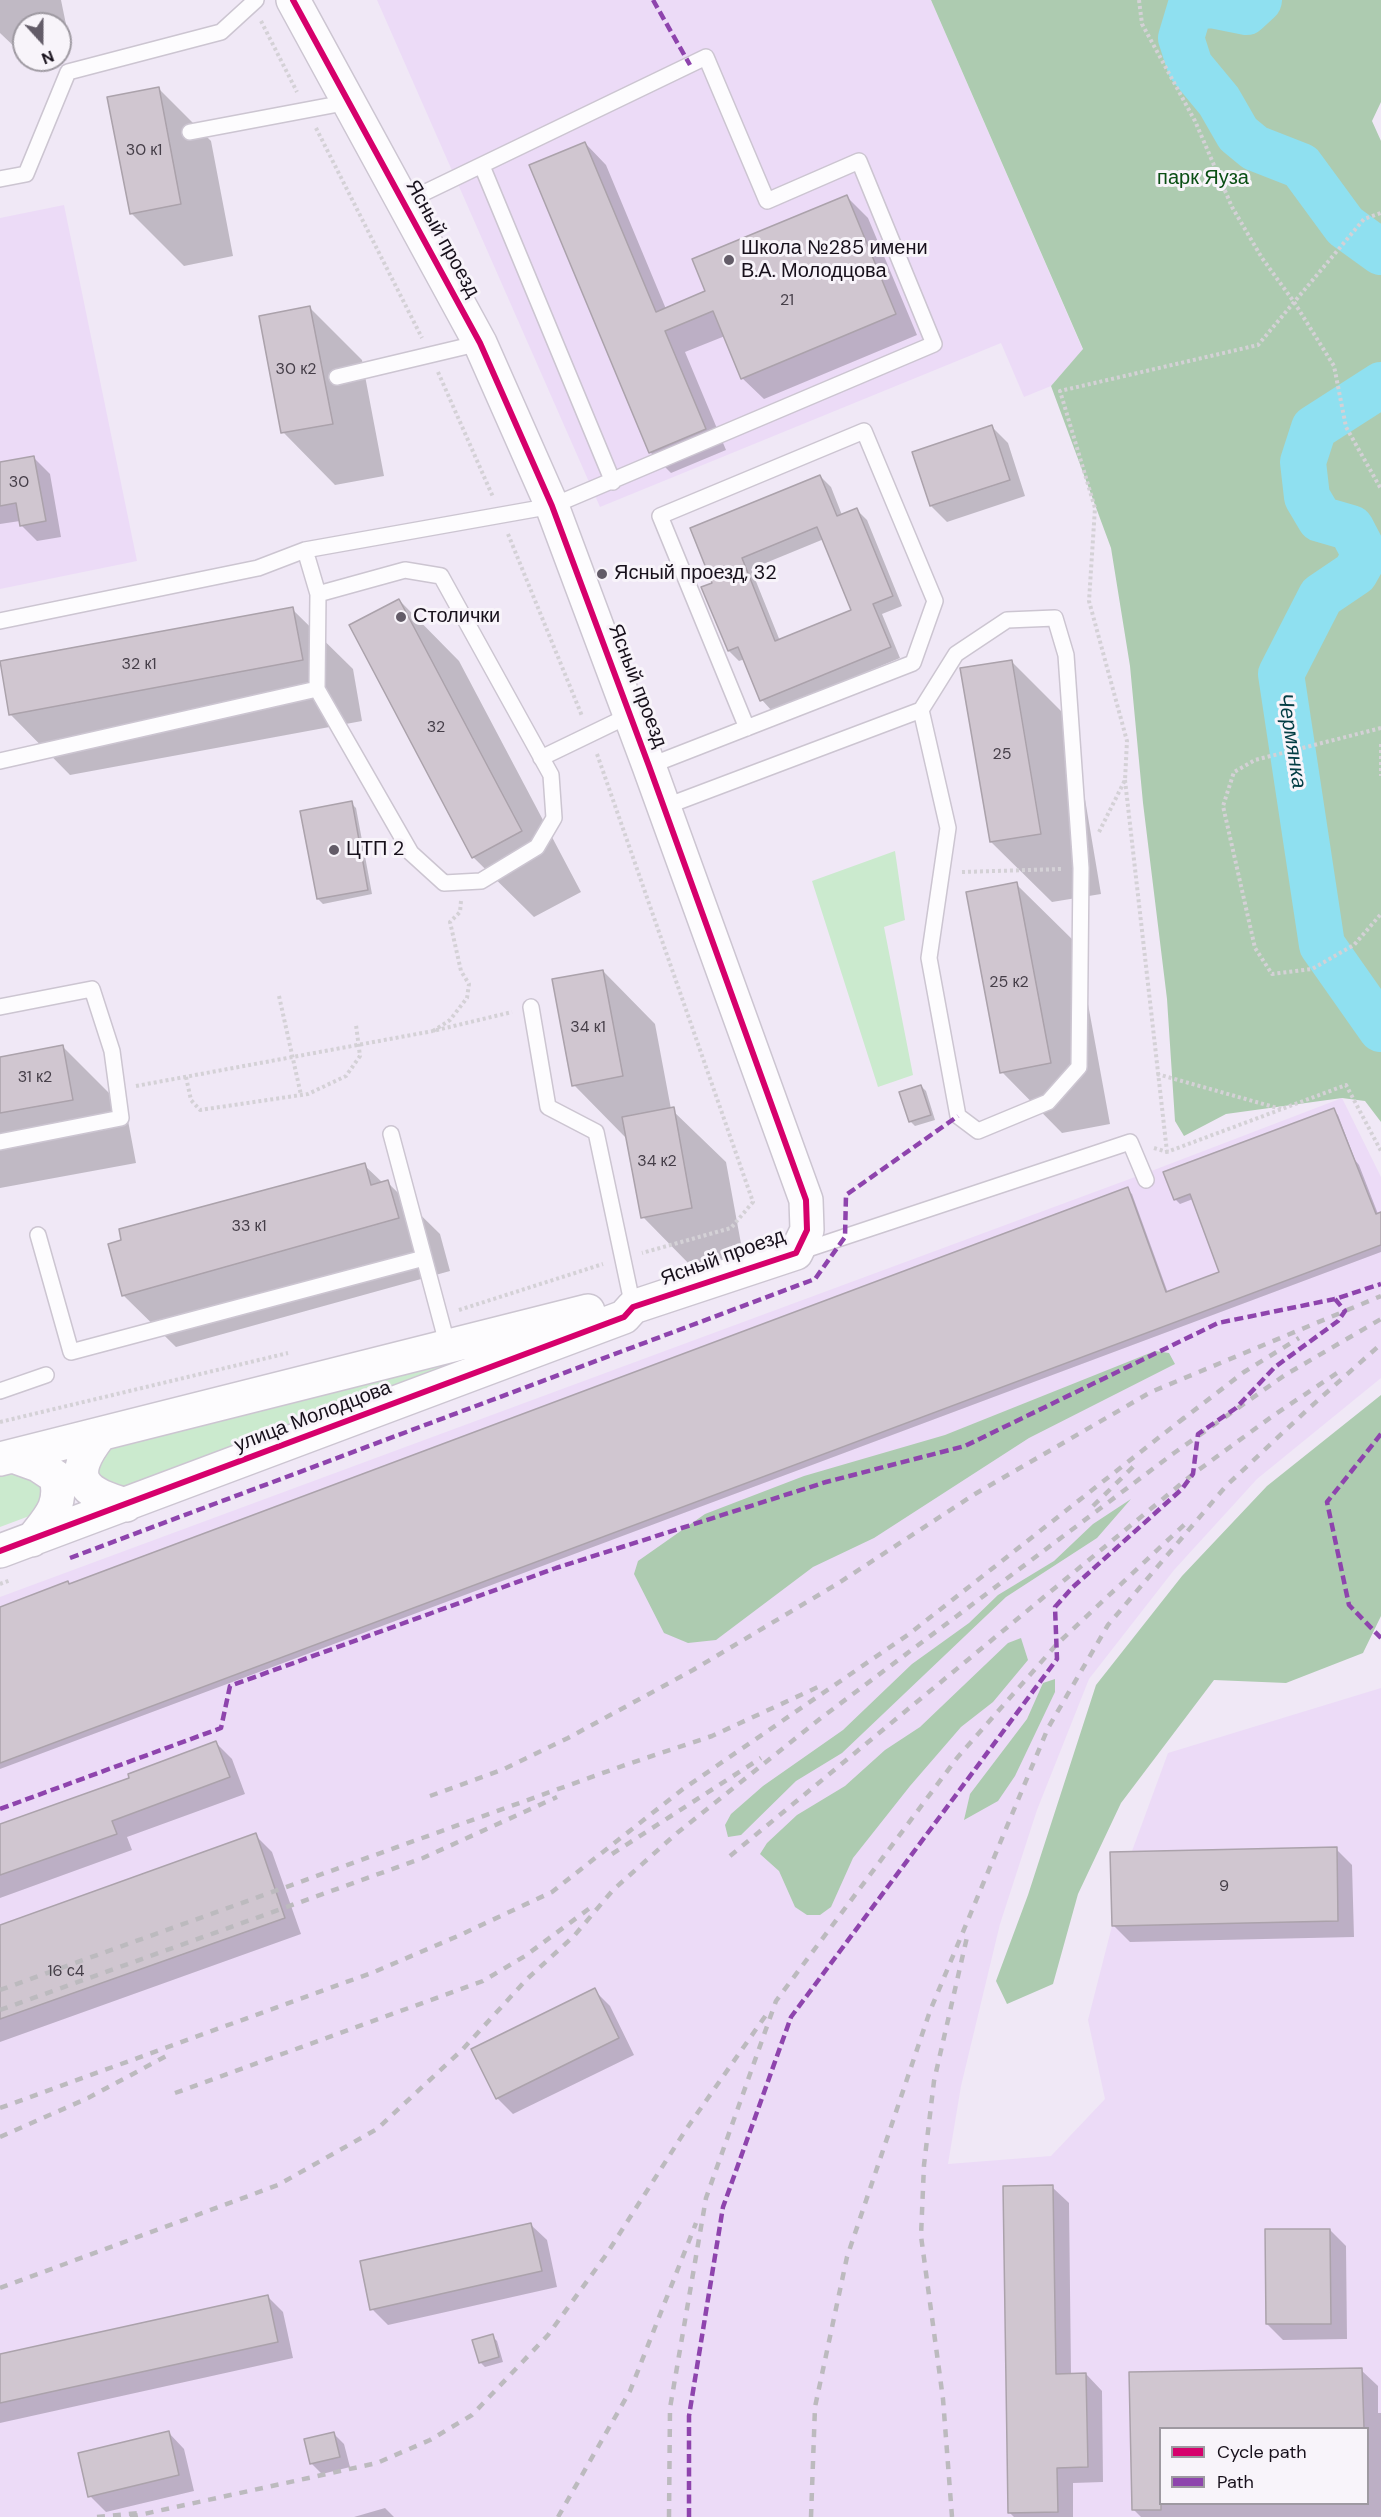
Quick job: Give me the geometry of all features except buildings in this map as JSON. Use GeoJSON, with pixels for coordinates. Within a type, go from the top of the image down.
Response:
{"type":"FeatureCollection","features":[{"type":"Feature","properties":{"kind":"street","name":"Ясный проезд"},"geometry":{"type":"LineString","coordinates":[[293,0],[480,343],[552,506],[806,1200],[807,1230],[796,1253],[633,1307]]}},
{"type":"Feature","properties":{"kind":"street","name":"улица Молодцова"},"geometry":{"type":"LineString","coordinates":[[0,1551],[624,1317],[633,1307],[623,1303],[7,1458]]}},
{"type":"Feature","properties":{"kind":"street"},"geometry":{"type":"LineString","coordinates":[[99,1436],[86,1453],[81,1471],[85,1485],[101,1498],[126,1505]]}},
{"type":"Feature","properties":{"kind":"street","name":"улица Молодцова"},"geometry":{"type":"LineString","coordinates":[[7,1458],[38,1465],[56,1477],[59,1492],[52,1514],[32,1540]]}},
{"type":"Feature","properties":{"kind":"lane"},"geometry":{"type":"LineString","coordinates":[[0,179],[26,174],[68,72],[221,32],[254,2]]}},
{"type":"Feature","properties":{"kind":"lane"},"geometry":{"type":"LineString","coordinates":[[0,621],[258,568],[305,550],[552,506],[934,344],[859,161],[767,201],[706,57],[403,203]]}},
{"type":"Feature","properties":{"kind":"lane"},"geometry":{"type":"LineString","coordinates":[[190,132],[349,102]]}},
{"type":"Feature","properties":{"kind":"lane"},"geometry":{"type":"LineString","coordinates":[[482,166],[613,482]]}},
{"type":"Feature","properties":{"kind":"lane"},"geometry":{"type":"LineString","coordinates":[[337,377],[480,343]]}},
{"type":"Feature","properties":{"kind":"lane"},"geometry":{"type":"LineString","coordinates":[[649,766],[747,728],[913,663],[935,601],[864,431],[660,516],[747,728]]}},
{"type":"Feature","properties":{"kind":"lane"},"geometry":{"type":"LineString","coordinates":[[305,550],[318,594],[317,689],[411,854],[444,883],[481,882],[537,847],[554,818],[551,775],[441,576],[405,570],[318,594]]}},
{"type":"Feature","properties":{"kind":"lane"},"geometry":{"type":"LineString","coordinates":[[664,807],[921,710],[956,654],[1007,620],[1054,618],[1066,655],[1081,868],[1079,1067],[1048,1102],[978,1131],[958,1116],[929,958],[948,828],[921,710]]}},
{"type":"Feature","properties":{"kind":"lane"},"geometry":{"type":"LineString","coordinates":[[0,761],[317,689]]}},
{"type":"Feature","properties":{"kind":"lane"},"geometry":{"type":"LineString","coordinates":[[541,758],[630,715]]}},
{"type":"Feature","properties":{"kind":"lane"},"geometry":{"type":"LineString","coordinates":[[0,1007],[92,989],[112,1051],[122,1118],[0,1142]]}},
{"type":"Feature","properties":{"kind":"lane"},"geometry":{"type":"LineString","coordinates":[[531,1007],[548,1107],[596,1132],[633,1307]]}},
{"type":"Feature","properties":{"kind":"lane"},"geometry":{"type":"LineString","coordinates":[[391,1134],[448,1347]]}},
{"type":"Feature","properties":{"kind":"lane"},"geometry":{"type":"LineString","coordinates":[[796,1253],[1130,1142],[1146,1180]]}},
{"type":"Feature","properties":{"kind":"lane"},"geometry":{"type":"LineString","coordinates":[[38,1235],[71,1352],[424,1258]]}},
{"type":"Feature","properties":{"kind":"lane"},"geometry":{"type":"LineString","coordinates":[[0,1390],[46,1375]]}},
{"type":"Feature","properties":{"kind":"path"},"geometry":{"type":"LineString","coordinates":[[1139,0],[1142,24],[1195,120],[1232,207],[1262,258],[1294,302],[1334,366],[1346,428],[1381,489]]}},
{"type":"Feature","properties":{"kind":"path"},"geometry":{"type":"LineString","coordinates":[[254,2],[431,355],[501,515],[590,734],[753,1202],[730,1228],[623,1258],[440,1316]]}},
{"type":"Feature","properties":{"kind":"path"},"geometry":{"type":"LineString","coordinates":[[1167,1152],[1125,780],[1126,741],[1089,600],[1095,508],[1060,391],[1258,345],[1364,219],[1381,213]]}},
{"type":"Feature","properties":{"kind":"path"},"geometry":{"type":"LineString","coordinates":[[1381,729],[1255,760],[1234,772],[1223,806],[1255,948],[1272,974],[1312,969],[1354,945],[1381,914]]}},
{"type":"Feature","properties":{"kind":"path"},"geometry":{"type":"LineString","coordinates":[[1381,744],[1381,776]]}},
{"type":"Feature","properties":{"kind":"path"},"geometry":{"type":"LineString","coordinates":[[943,873],[1081,868],[1125,780]]}},
{"type":"Feature","properties":{"kind":"path"},"geometry":{"type":"LineString","coordinates":[[433,1031],[450,1020],[467,998],[469,984],[461,971],[450,921],[460,912],[463,882]]}},
{"type":"Feature","properties":{"kind":"path"},"geometry":{"type":"LineString","coordinates":[[279,996],[301,1095]]}},
{"type":"Feature","properties":{"kind":"path"},"geometry":{"type":"LineString","coordinates":[[117,1089],[433,1031],[531,1007]]}},
{"type":"Feature","properties":{"kind":"path"},"geometry":{"type":"LineString","coordinates":[[186,1077],[190,1100],[200,1110],[308,1094],[346,1076],[360,1056],[356,1025]]}},
{"type":"Feature","properties":{"kind":"path"},"geometry":{"type":"LineString","coordinates":[[1158,1074],[1282,1109]]}},
{"type":"Feature","properties":{"kind":"path"},"geometry":{"type":"LineString","coordinates":[[1130,1142],[1167,1152],[1346,1085],[1381,1151]]}},
{"type":"Feature","properties":{"kind":"path"},"geometry":{"type":"LineString","coordinates":[[0,1422],[289,1353]]}},
{"type":"Feature","properties":{"kind":"shaded area","name":"Школа №285 имени В.А. Молодцова"},"geometry":{"type":"Polygon","coordinates":[[[377,0],[931,0],[1083,350],[1051,386],[1024,397],[1001,343],[600,507],[377,0]]]}},
{"type":"Feature","properties":{"kind":"shaded area"},"geometry":{"type":"Polygon","coordinates":[[[64,205],[137,561],[0,589],[0,218],[64,205]]]}},
{"type":"Feature","properties":{"kind":"shaded area"},"geometry":{"type":"Polygon","coordinates":[[[1342,1098],[1381,1177],[1381,1378],[1257,1479],[1174,1570],[1089,1679],[1037,1810],[1000,1924],[961,2086],[948,2164],[1051,2156],[1105,2099],[1088,2020],[1112,1926],[1110,1852],[1132,1851],[1168,1753],[1381,1688],[1381,2517],[0,2517],[0,1597],[1154,1170],[1342,1098]]]}},
{"type":"Feature","properties":{"kind":"green space","name":"парк Яуза"},"geometry":{"type":"Polygon","coordinates":[[[931,0],[1381,0],[1381,102],[1372,121],[1381,141],[1381,1122],[1365,1101],[1342,1098],[1226,1114],[1184,1136],[1175,1121],[1167,999],[1143,803],[1130,666],[1111,548],[1051,386],[1083,349],[931,0]]]}},
{"type":"Feature","properties":{"kind":"green space"},"geometry":{"type":"Polygon","coordinates":[[[895,851],[905,920],[884,927],[913,1075],[878,1087],[812,881],[895,851]]]}},
{"type":"Feature","properties":{"kind":"green space"},"geometry":{"type":"Polygon","coordinates":[[[511,1348],[119,1492],[98,1483],[96,1453],[106,1445],[511,1348]]]}},
{"type":"Feature","properties":{"kind":"green space"},"geometry":{"type":"Polygon","coordinates":[[[1155,1351],[1169,1353],[1175,1364],[1029,1438],[874,1538],[813,1567],[716,1640],[688,1643],[664,1633],[634,1574],[638,1561],[705,1514],[804,1476],[945,1435],[1155,1351]]]}},
{"type":"Feature","properties":{"kind":"green space"},"geometry":{"type":"Polygon","coordinates":[[[1381,1395],[1381,1616],[1363,1653],[1286,1683],[1214,1680],[1121,1803],[1078,1894],[1053,1984],[1007,2004],[996,1981],[1028,1895],[1096,1685],[1182,1576],[1267,1486],[1381,1395]]]}},
{"type":"Feature","properties":{"kind":"green space"},"geometry":{"type":"Polygon","coordinates":[[[0,1467],[42,1480],[45,1499],[32,1515],[0,1527],[0,1467]]]}},
{"type":"Feature","properties":{"kind":"green space"},"geometry":{"type":"Polygon","coordinates":[[[1131,1499],[1097,1538],[1006,1597],[842,1753],[796,1781],[741,1835],[728,1837],[725,1825],[731,1814],[763,1786],[843,1730],[912,1664],[969,1623],[998,1595],[1054,1561],[1093,1524],[1131,1499]]]}},
{"type":"Feature","properties":{"kind":"green space"},"geometry":{"type":"Polygon","coordinates":[[[1021,1638],[1028,1660],[993,1702],[961,1727],[910,1786],[853,1858],[831,1907],[820,1915],[807,1915],[795,1907],[779,1871],[760,1854],[767,1843],[797,1815],[845,1786],[885,1750],[920,1727],[1008,1643],[1021,1638]]]}},
{"type":"Feature","properties":{"kind":"green space"},"geometry":{"type":"Polygon","coordinates":[[[1055,1679],[1055,1692],[1015,1776],[998,1801],[964,1820],[970,1794],[1027,1719],[1043,1683],[1055,1679]]]}},
{"type":"Feature","properties":{"kind":"waterway","name":"Чермянка"},"geometry":{"type":"LineString","coordinates":[[1259,0],[1246,12],[1211,5],[1190,8],[1181,38],[1190,66],[1219,101],[1238,134],[1255,148],[1301,166],[1345,226],[1381,252]]}},
{"type":"Feature","properties":{"kind":"waterway","name":"Чермянка"},"geometry":{"type":"LineString","coordinates":[[1381,385],[1314,428],[1303,462],[1307,497],[1320,519],[1351,528],[1362,549],[1363,559],[1355,573],[1321,596],[1281,674],[1322,945],[1381,1029]]}},
{"type":"Feature","properties":{"kind":"railway"},"geometry":{"type":"LineString","coordinates":[[430,1796],[504,1769],[568,1738],[693,1670],[837,1584],[975,1494],[1151,1392],[1381,1296]]}},
{"type":"Feature","properties":{"kind":"railway"},"geometry":{"type":"LineString","coordinates":[[0,2288],[278,2185],[377,2129],[462,2050],[527,1979],[574,1936],[613,1890],[677,1833],[821,1718],[1174,1453],[1285,1375],[1381,1319]]}},
{"type":"Feature","properties":{"kind":"railway"},"geometry":{"type":"LineString","coordinates":[[1179,1422],[1244,1372],[1299,1338]]}},
{"type":"Feature","properties":{"kind":"railway"},"geometry":{"type":"LineString","coordinates":[[811,2517],[815,2407],[847,2257],[930,2011],[1048,1728],[1108,1625],[1226,1486],[1381,1344]]}},
{"type":"Feature","properties":{"kind":"railway"},"geometry":{"type":"LineString","coordinates":[[730,1856],[1193,1474],[1274,1415],[1340,1371]]}},
{"type":"Feature","properties":{"kind":"railway"},"geometry":{"type":"LineString","coordinates":[[0,2108],[374,1972],[552,1892],[683,1789],[909,1634],[1185,1417]]}},
{"type":"Feature","properties":{"kind":"railway"},"geometry":{"type":"LineString","coordinates":[[1093,1506],[1134,1466]]}},
{"type":"Feature","properties":{"kind":"railway"},"geometry":{"type":"LineString","coordinates":[[669,2517],[670,2408],[706,2198],[776,2001],[957,1758],[1057,1644],[1185,1524]]}},
{"type":"Feature","properties":{"kind":"railway"},"geometry":{"type":"LineString","coordinates":[[0,1990],[625,1765],[712,1736],[818,1687]]}},
{"type":"Feature","properties":{"kind":"railway"},"geometry":{"type":"LineString","coordinates":[[612,1854],[761,1758]]}},
{"type":"Feature","properties":{"kind":"railway"},"geometry":{"type":"LineString","coordinates":[[0,2010],[423,1858],[557,1797]]}},
{"type":"Feature","properties":{"kind":"railway"},"geometry":{"type":"LineString","coordinates":[[175,2093],[483,1981],[525,1956],[594,1905]]}},
{"type":"Feature","properties":{"kind":"railway"},"geometry":{"type":"LineString","coordinates":[[952,2517],[943,2399],[921,2236],[924,2165],[934,2081],[967,1937]]}},
{"type":"Feature","properties":{"kind":"railway"},"geometry":{"type":"LineString","coordinates":[[130,2517],[377,2463],[430,2440],[472,2415],[548,2335],[606,2255],[687,2128],[766,2015]]}},
{"type":"Feature","properties":{"kind":"railway"},"geometry":{"type":"LineString","coordinates":[[0,2137],[88,2098],[170,2054]]}},
{"type":"Feature","properties":{"kind":"railway"},"geometry":{"type":"LineString","coordinates":[[558,2517],[630,2391],[696,2223]]}},
{"type":"Feature","properties":{"kind":"railway"},"geometry":{"type":"LineString","coordinates":[[97,2517],[139,2513]]}},
{"type":"Feature","properties":{"kind":"marked path"},"geometry":{"type":"LineString","coordinates":[[653,0],[690,65]]}},
{"type":"Feature","properties":{"kind":"marked path"},"geometry":{"type":"LineString","coordinates":[[70,1558],[815,1279],[845,1237],[846,1195],[958,1116]]}},
{"type":"Feature","properties":{"kind":"marked path"},"geometry":{"type":"LineString","coordinates":[[689,2517],[689,2416],[723,2207],[791,2017],[1057,1659],[1055,1607],[1073,1587],[1182,1489],[1193,1474],[1198,1434],[1236,1408],[1275,1367],[1338,1321],[1345,1311],[1335,1299],[1381,1284]]}},
{"type":"Feature","properties":{"kind":"marked path"},"geometry":{"type":"LineString","coordinates":[[0,1809],[221,1728],[230,1686],[556,1568],[826,1482],[965,1446],[1218,1323],[1335,1299]]}},
{"type":"Feature","properties":{"kind":"marked path"},"geometry":{"type":"LineString","coordinates":[[1381,1434],[1327,1502],[1349,1605],[1381,1638]]}},
{"type":"Feature","properties":{"kind":"cycle path"},"geometry":{"type":"LineString","coordinates":[[0,1551],[624,1317],[633,1307],[796,1253],[807,1230],[806,1200],[552,506],[480,343],[293,0]]}},
{"type":"Feature","properties":{"kind":"place","name":"Школа №285 имени В.А. Молодцова"},"geometry":{"type":"Point","coordinates":[729,260]}},
{"type":"Feature","properties":{"kind":"place","name":"Ясный проезд, 32"},"geometry":{"type":"Point","coordinates":[602,574]}},
{"type":"Feature","properties":{"kind":"place","name":"Столички"},"geometry":{"type":"Point","coordinates":[401,617]}},
{"type":"Feature","properties":{"kind":"place","name":"ЦТП 2"},"geometry":{"type":"Point","coordinates":[334,850]}}]}
